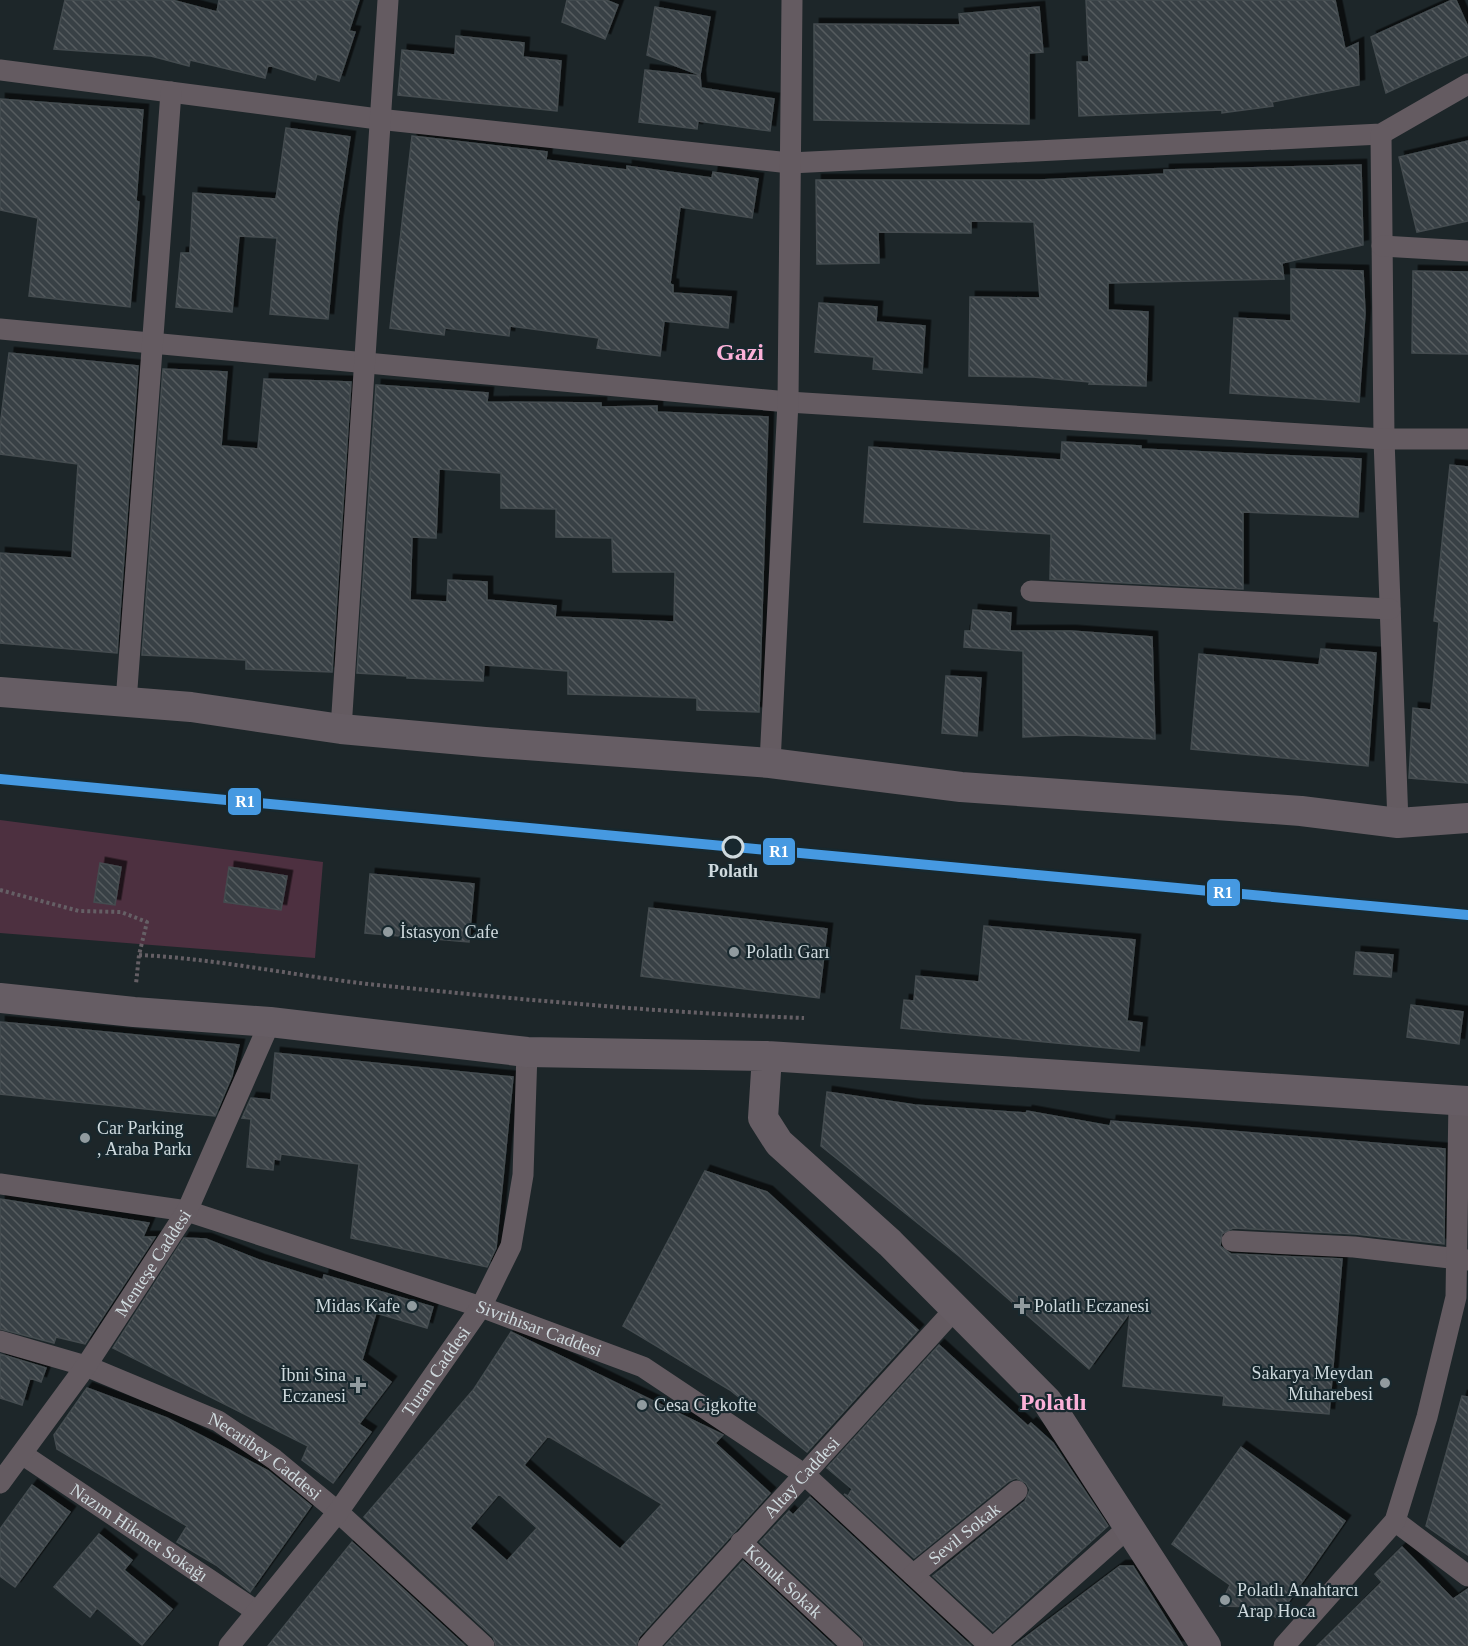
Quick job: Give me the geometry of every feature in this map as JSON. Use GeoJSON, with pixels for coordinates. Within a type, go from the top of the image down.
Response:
{"type":"FeatureCollection","features":[{"type":"Feature","properties":{"kind":"street"},"geometry":{"type":"LineString","coordinates":[[341,729],[366,363],[378,119],[388,0]]}},
{"type":"Feature","properties":{"kind":"street"},"geometry":{"type":"LineString","coordinates":[[770,762],[788,402],[792,0]]}},
{"type":"Feature","properties":{"kind":"street"},"geometry":{"type":"LineString","coordinates":[[0,70],[378,119],[790,164],[1381,134],[1468,84]]}},
{"type":"Feature","properties":{"kind":"street"},"geometry":{"type":"LineString","coordinates":[[126,702],[171,92]]}},
{"type":"Feature","properties":{"kind":"street"},"geometry":{"type":"LineString","coordinates":[[1381,134],[1384,439],[1398,823]]}},
{"type":"Feature","properties":{"kind":"street"},"geometry":{"type":"LineString","coordinates":[[1382,246],[1468,251]]}},
{"type":"Feature","properties":{"kind":"street"},"geometry":{"type":"LineString","coordinates":[[0,329],[788,402],[1384,439],[1468,440]]}},
{"type":"Feature","properties":{"kind":"street"},"geometry":{"type":"LineString","coordinates":[[1031,591],[1390,609]]}},
{"type":"Feature","properties":{"kind":"street"},"geometry":{"type":"LineString","coordinates":[[0,692],[191,707],[341,729],[770,762],[961,786],[1301,811],[1398,823],[1468,818]]}},
{"type":"Feature","properties":{"kind":"street"},"geometry":{"type":"LineString","coordinates":[[0,998],[134,1012],[270,1022],[527,1052],[767,1056],[1463,1100],[1462,1258],[1456,1296],[1427,1417],[1395,1521],[1284,1646]]}},
{"type":"Feature","properties":{"kind":"street","name":"Menteşe Caddesi"},"geometry":{"type":"LineString","coordinates":[[0,1483],[86,1366],[187,1211],[270,1022]]}},
{"type":"Feature","properties":{"kind":"street","name":"Turan Caddesi"},"geometry":{"type":"LineString","coordinates":[[230,1646],[338,1512],[481,1307],[511,1245],[523,1175],[527,1052]]}},
{"type":"Feature","properties":{"kind":"street"},"geometry":{"type":"LineString","coordinates":[[767,1056],[763,1118],[779,1143],[890,1243],[1047,1401],[1206,1646]]}},
{"type":"Feature","properties":{"kind":"street","name":"Sivrihisar Caddesi"},"geometry":{"type":"LineString","coordinates":[[0,1184],[187,1211],[481,1307],[643,1367],[805,1475],[990,1646]]}},
{"type":"Feature","properties":{"kind":"street"},"geometry":{"type":"LineString","coordinates":[[1232,1241],[1354,1246],[1462,1258]]}},
{"type":"Feature","properties":{"kind":"street","name":"Altay Caddesi"},"geometry":{"type":"LineString","coordinates":[[648,1646],[955,1309]]}},
{"type":"Feature","properties":{"kind":"street","name":"Necatibey Caddesi"},"geometry":{"type":"LineString","coordinates":[[0,1341],[86,1366],[218,1421],[274,1459],[338,1512],[484,1646]]}},
{"type":"Feature","properties":{"kind":"street","name":"Nazım Hikmet Sokağı"},"geometry":{"type":"LineString","coordinates":[[22,1454],[256,1611]]}},
{"type":"Feature","properties":{"kind":"street","name":"Sevil Sokak"},"geometry":{"type":"LineString","coordinates":[[913,1575],[1017,1491]]}},
{"type":"Feature","properties":{"kind":"street"},"geometry":{"type":"LineString","coordinates":[[1395,1521],[1468,1576]]}},
{"type":"Feature","properties":{"kind":"street"},"geometry":{"type":"LineString","coordinates":[[995,1646],[1129,1527]]}},
{"type":"Feature","properties":{"kind":"street","name":"Konuk Sokak"},"geometry":{"type":"LineString","coordinates":[[741,1542],[853,1646]]}},
{"type":"Feature","properties":{"kind":"path"},"geometry":{"type":"LineString","coordinates":[[0,890],[79,911],[121,912],[147,922],[139,955],[134,1012]]}},
{"type":"Feature","properties":{"kind":"path"},"geometry":{"type":"LineString","coordinates":[[139,955],[226,962],[386,986],[562,1004],[698,1014],[804,1018]]}},
{"type":"Feature","properties":{"kind":"shaded area"},"geometry":{"type":"Polygon","coordinates":[[[0,820],[323,862],[315,958],[0,933],[0,820]]]}},
{"type":"Feature","properties":{"kind":"building"},"geometry":{"type":"Polygon","coordinates":[[[65,0],[172,0],[217,12],[219,0],[359,0],[349,31],[355,32],[339,81],[317,74],[315,80],[268,65],[265,78],[190,60],[189,66],[151,56],[54,49],[65,0]]]}},
{"type":"Feature","properties":{"kind":"building"},"geometry":{"type":"Polygon","coordinates":[[[567,0],[606,0],[618,5],[605,39],[562,22],[567,0]]]}},
{"type":"Feature","properties":{"kind":"building"},"geometry":{"type":"Polygon","coordinates":[[[1086,0],[1335,0],[1345,49],[1358,43],[1359,85],[1272,102],[1273,106],[1222,113],[1222,110],[1079,116],[1077,62],[1089,62],[1086,0]]]}},
{"type":"Feature","properties":{"kind":"building"},"geometry":{"type":"Polygon","coordinates":[[[1456,0],[1468,27],[1468,55],[1386,93],[1371,37],[1456,0]]]}},
{"type":"Feature","properties":{"kind":"building"},"geometry":{"type":"Polygon","coordinates":[[[655,7],[710,17],[700,75],[647,55],[655,7]]]}},
{"type":"Feature","properties":{"kind":"building"},"geometry":{"type":"Polygon","coordinates":[[[1039,7],[1043,52],[1029,53],[1029,124],[814,120],[814,24],[960,25],[959,14],[1039,7]]]}},
{"type":"Feature","properties":{"kind":"building"},"geometry":{"type":"Polygon","coordinates":[[[456,36],[524,43],[523,57],[561,61],[557,111],[398,95],[402,50],[455,55],[456,36]]]}},
{"type":"Feature","properties":{"kind":"building"},"geometry":{"type":"Polygon","coordinates":[[[645,70],[700,76],[701,88],[774,99],[770,131],[698,121],[697,129],[639,122],[645,70]]]}},
{"type":"Feature","properties":{"kind":"building"},"geometry":{"type":"Polygon","coordinates":[[[0,99],[143,110],[136,201],[139,202],[130,307],[29,296],[38,218],[0,210],[0,99]]]}},
{"type":"Feature","properties":{"kind":"building"},"geometry":{"type":"Polygon","coordinates":[[[286,128],[350,137],[337,224],[328,319],[270,314],[277,238],[239,236],[232,312],[176,307],[181,253],[190,253],[193,193],[276,199],[286,128]]]}},
{"type":"Feature","properties":{"kind":"building"},"geometry":{"type":"Polygon","coordinates":[[[412,136],[547,152],[546,160],[627,170],[627,166],[712,178],[713,172],[758,179],[752,218],[680,207],[670,284],[673,285],[673,293],[731,297],[728,328],[664,321],[660,356],[597,348],[599,338],[510,326],[509,336],[445,328],[444,335],[390,328],[412,136]]]}},
{"type":"Feature","properties":{"kind":"building"},"geometry":{"type":"Polygon","coordinates":[[[1468,141],[1468,221],[1417,232],[1399,157],[1468,141]]]}},
{"type":"Feature","properties":{"kind":"building"},"geometry":{"type":"Polygon","coordinates":[[[1361,165],[1363,245],[1282,263],[1284,279],[1108,283],[1108,310],[1148,312],[1146,386],[1089,384],[1090,382],[1033,377],[969,376],[970,297],[1040,298],[1034,222],[971,221],[971,233],[878,232],[879,263],[817,264],[816,180],[1039,180],[1164,174],[1164,170],[1361,165]]]}},
{"type":"Feature","properties":{"kind":"building"},"geometry":{"type":"Polygon","coordinates":[[[1291,269],[1363,271],[1365,313],[1359,402],[1230,393],[1234,318],[1291,321],[1291,269]]]}},
{"type":"Feature","properties":{"kind":"building"},"geometry":{"type":"Polygon","coordinates":[[[1413,271],[1468,272],[1468,354],[1412,353],[1413,271]]]}},
{"type":"Feature","properties":{"kind":"building"},"geometry":{"type":"Polygon","coordinates":[[[819,303],[877,307],[876,322],[925,326],[922,373],[873,369],[874,357],[815,352],[819,303]]]}},
{"type":"Feature","properties":{"kind":"building"},"geometry":{"type":"Polygon","coordinates":[[[9,353],[138,366],[117,653],[0,643],[0,553],[72,558],[78,464],[0,454],[0,427],[9,353]]]}},
{"type":"Feature","properties":{"kind":"building"},"geometry":{"type":"Polygon","coordinates":[[[163,369],[227,372],[221,446],[258,449],[264,379],[351,382],[332,672],[246,669],[246,660],[142,655],[163,369]]]}},
{"type":"Feature","properties":{"kind":"building"},"geometry":{"type":"Polygon","coordinates":[[[376,385],[488,393],[487,402],[601,403],[601,407],[657,406],[657,412],[768,417],[759,712],[697,710],[697,698],[568,694],[568,671],[484,665],[483,681],[407,678],[407,676],[357,673],[376,385]],[[439,469],[436,538],[412,537],[410,600],[447,602],[448,580],[487,582],[487,600],[556,606],[555,617],[674,622],[675,572],[613,572],[612,538],[556,537],[556,509],[501,508],[501,473],[439,469]]]}},
{"type":"Feature","properties":{"kind":"building"},"geometry":{"type":"Polygon","coordinates":[[[1062,442],[1141,446],[1141,449],[1361,459],[1358,517],[1243,512],[1243,589],[1050,579],[1051,534],[864,522],[869,447],[1061,460],[1062,442]]]}},
{"type":"Feature","properties":{"kind":"building"},"geometry":{"type":"Polygon","coordinates":[[[1450,465],[1468,467],[1468,783],[1409,778],[1413,708],[1431,710],[1439,622],[1434,621],[1450,465]]]}},
{"type":"Feature","properties":{"kind":"building"},"geometry":{"type":"Polygon","coordinates":[[[973,610],[1011,613],[1010,631],[1071,631],[1152,637],[1155,739],[1071,735],[1023,737],[1023,651],[964,647],[965,631],[971,631],[973,610]]]}},
{"type":"Feature","properties":{"kind":"building"},"geometry":{"type":"Polygon","coordinates":[[[1321,649],[1376,653],[1368,766],[1191,749],[1199,654],[1319,665],[1321,649]]]}},
{"type":"Feature","properties":{"kind":"building"},"geometry":{"type":"Polygon","coordinates":[[[946,676],[981,678],[977,736],[942,733],[946,676]]]}},
{"type":"Feature","properties":{"kind":"building"},"geometry":{"type":"Polygon","coordinates":[[[100,863],[121,867],[115,905],[94,902],[100,863]]]}},
{"type":"Feature","properties":{"kind":"building"},"geometry":{"type":"Polygon","coordinates":[[[229,867],[287,876],[281,910],[224,902],[229,867]]]}},
{"type":"Feature","properties":{"kind":"building"},"geometry":{"type":"Polygon","coordinates":[[[370,874],[474,884],[469,942],[365,933],[370,874]]]}},
{"type":"Feature","properties":{"kind":"building","name":"Polatlı Garı"},"geometry":{"type":"Polygon","coordinates":[[[649,908],[827,929],[819,998],[641,976],[649,908]]]}},
{"type":"Feature","properties":{"kind":"building"},"geometry":{"type":"Polygon","coordinates":[[[984,926],[1135,940],[1127,1021],[1142,1023],[1139,1051],[901,1028],[904,1000],[914,1001],[916,976],[979,982],[984,926]]]}},
{"type":"Feature","properties":{"kind":"building"},"geometry":{"type":"Polygon","coordinates":[[[1356,952],[1393,955],[1391,977],[1354,974],[1356,952]]]}},
{"type":"Feature","properties":{"kind":"building"},"geometry":{"type":"Polygon","coordinates":[[[1411,1005],[1463,1012],[1459,1044],[1407,1037],[1411,1005]]]}},
{"type":"Feature","properties":{"kind":"building"},"geometry":{"type":"Polygon","coordinates":[[[0,1022],[239,1045],[232,1076],[215,1116],[0,1094],[0,1022]]]}},
{"type":"Feature","properties":{"kind":"building"},"geometry":{"type":"Polygon","coordinates":[[[275,1053],[513,1077],[496,1248],[487,1267],[351,1238],[359,1164],[281,1154],[280,1160],[274,1159],[273,1170],[247,1167],[251,1119],[242,1118],[251,1098],[271,1100],[275,1053]]]}},
{"type":"Feature","properties":{"kind":"building"},"geometry":{"type":"Polygon","coordinates":[[[827,1092],[915,1105],[1026,1113],[1027,1111],[1110,1126],[1111,1121],[1445,1149],[1444,1244],[1355,1234],[1233,1228],[1222,1234],[1220,1246],[1231,1254],[1342,1259],[1329,1414],[1223,1405],[1224,1396],[1123,1386],[1130,1312],[1089,1369],[959,1256],[821,1146],[827,1092]]]}},
{"type":"Feature","properties":{"kind":"building"},"geometry":{"type":"Polygon","coordinates":[[[705,1171],[767,1192],[918,1330],[807,1452],[730,1390],[623,1326],[705,1171]]]}},
{"type":"Feature","properties":{"kind":"building"},"geometry":{"type":"Polygon","coordinates":[[[0,1199],[149,1223],[143,1237],[155,1237],[85,1344],[56,1337],[54,1343],[0,1329],[0,1199]]]}},
{"type":"Feature","properties":{"kind":"building"},"geometry":{"type":"Polygon","coordinates":[[[184,1238],[206,1239],[259,1260],[323,1280],[324,1275],[433,1307],[427,1328],[376,1313],[362,1360],[391,1382],[359,1424],[371,1432],[333,1483],[302,1460],[308,1446],[113,1348],[184,1238]]]}},
{"type":"Feature","properties":{"kind":"building"},"geometry":{"type":"Polygon","coordinates":[[[511,1332],[723,1435],[715,1443],[770,1493],[639,1637],[636,1646],[496,1646],[493,1637],[364,1517],[474,1389],[511,1332]],[[548,1436],[524,1465],[620,1549],[662,1504],[548,1436]],[[499,1494],[470,1528],[507,1561],[537,1528],[499,1494]]]}},
{"type":"Feature","properties":{"kind":"building"},"geometry":{"type":"Polygon","coordinates":[[[939,1345],[1028,1426],[1031,1423],[1053,1443],[1108,1526],[993,1631],[933,1576],[1025,1501],[1030,1490],[1026,1483],[1016,1478],[1009,1481],[914,1558],[844,1494],[848,1496],[852,1489],[827,1468],[939,1345]]]}},
{"type":"Feature","properties":{"kind":"building"},"geometry":{"type":"Polygon","coordinates":[[[0,1354],[46,1368],[41,1382],[30,1378],[22,1405],[0,1398],[0,1354]]]}},
{"type":"Feature","properties":{"kind":"building"},"geometry":{"type":"Polygon","coordinates":[[[87,1388],[167,1418],[231,1451],[268,1471],[311,1506],[250,1592],[216,1565],[177,1542],[187,1526],[57,1449],[54,1435],[87,1388]]]}},
{"type":"Feature","properties":{"kind":"building"},"geometry":{"type":"Polygon","coordinates":[[[1462,1396],[1468,1397],[1468,1555],[1426,1526],[1462,1396]]]}},
{"type":"Feature","properties":{"kind":"building"},"geometry":{"type":"Polygon","coordinates":[[[1241,1447],[1345,1521],[1277,1618],[1260,1607],[1220,1606],[1230,1585],[1172,1544],[1241,1447]]]}},
{"type":"Feature","properties":{"kind":"building"},"geometry":{"type":"Polygon","coordinates":[[[32,1485],[70,1512],[15,1587],[0,1576],[0,1529],[32,1485]]]}},
{"type":"Feature","properties":{"kind":"building"},"geometry":{"type":"Polygon","coordinates":[[[810,1497],[971,1646],[865,1646],[862,1637],[760,1542],[789,1511],[793,1515],[810,1497]]]}},
{"type":"Feature","properties":{"kind":"building"},"geometry":{"type":"Polygon","coordinates":[[[99,1534],[132,1560],[124,1570],[172,1609],[142,1645],[97,1608],[90,1617],[54,1587],[99,1534]]]}},
{"type":"Feature","properties":{"kind":"building"},"geometry":{"type":"Polygon","coordinates":[[[352,1542],[465,1646],[268,1646],[352,1542]]]}},
{"type":"Feature","properties":{"kind":"building"},"geometry":{"type":"Polygon","coordinates":[[[1402,1547],[1453,1599],[1468,1589],[1468,1646],[1317,1646],[1382,1582],[1375,1574],[1402,1547]]]}},
{"type":"Feature","properties":{"kind":"building"},"geometry":{"type":"Polygon","coordinates":[[[743,1561],[834,1646],[665,1646],[743,1561]]]}},
{"type":"Feature","properties":{"kind":"building"},"geometry":{"type":"Polygon","coordinates":[[[1120,1566],[1133,1566],[1183,1646],[1014,1646],[1120,1566]]]}},
{"type":"Feature","properties":{"kind":"transit line","name":"R1"},"geometry":{"type":"LineString","coordinates":[[0,779],[1468,915]]}},
{"type":"Feature","properties":{"kind":"place","name":"Polatlı"},"geometry":{"type":"Point","coordinates":[733,847]}},
{"type":"Feature","properties":{"kind":"place","name":"İstasyon Cafe"},"geometry":{"type":"Point","coordinates":[388,932]}},
{"type":"Feature","properties":{"kind":"place","name":"Polatlı Garı"},"geometry":{"type":"Point","coordinates":[734,952]}},
{"type":"Feature","properties":{"kind":"place","name":"Car Parking , Araba Parkı"},"geometry":{"type":"Point","coordinates":[85,1138]}},
{"type":"Feature","properties":{"kind":"place","name":"Midas Kafe"},"geometry":{"type":"Point","coordinates":[412,1306]}},
{"type":"Feature","properties":{"kind":"place","name":"Polatlı Eczanesi"},"geometry":{"type":"Point","coordinates":[1022,1306]}},
{"type":"Feature","properties":{"kind":"place","name":"Sakarya Meydan Muharebesi"},"geometry":{"type":"Point","coordinates":[1385,1383]}},
{"type":"Feature","properties":{"kind":"place","name":"İbni Sina Eczanesi"},"geometry":{"type":"Point","coordinates":[358,1385]}},
{"type":"Feature","properties":{"kind":"place","name":"Cesa Cigkofte"},"geometry":{"type":"Point","coordinates":[642,1405]}},
{"type":"Feature","properties":{"kind":"place","name":"Polatlı Anahtarcı Arap Hoca"},"geometry":{"type":"Point","coordinates":[1225,1600]}},
{"type":"Feature","properties":{"kind":"district","name":"Gazi"},"geometry":{"type":"Point","coordinates":[740,352]}},
{"type":"Feature","properties":{"kind":"district","name":"Polatlı"},"geometry":{"type":"Point","coordinates":[1053,1402]}}]}
